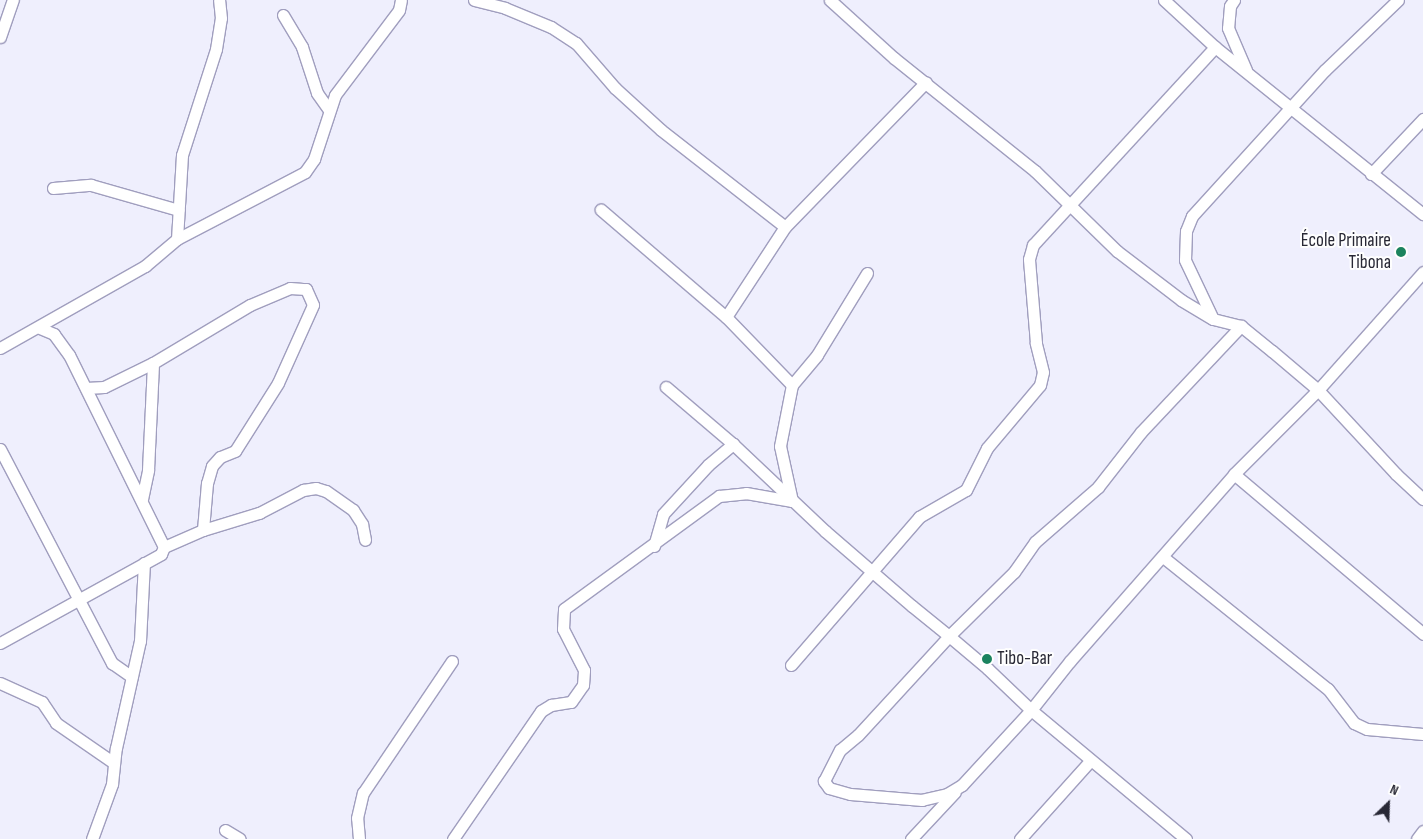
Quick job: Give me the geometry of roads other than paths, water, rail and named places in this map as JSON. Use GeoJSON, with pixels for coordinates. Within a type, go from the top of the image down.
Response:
{"type":"FeatureCollection","features":[{"type":"Feature","properties":{"kind":"street"},"geometry":{"type":"LineString","coordinates":[[0,37],[13,0]]}},
{"type":"Feature","properties":{"kind":"street"},"geometry":{"type":"LineString","coordinates":[[177,239],[182,155],[216,49],[221,18],[219,0]]}},
{"type":"Feature","properties":{"kind":"street"},"geometry":{"type":"LineString","coordinates":[[0,348],[40,328],[145,266],[177,239],[305,172],[314,159],[329,110],[352,68],[400,10],[401,0]]}},
{"type":"Feature","properties":{"kind":"street"},"geometry":{"type":"LineString","coordinates":[[474,0],[505,8],[536,20],[576,43],[615,88],[661,130],[785,227]]}},
{"type":"Feature","properties":{"kind":"street"},"geometry":{"type":"LineString","coordinates":[[830,0],[860,29],[1000,141],[1117,251],[1180,300],[1213,319],[1241,326],[1318,390],[1396,474],[1423,499]]}},
{"type":"Feature","properties":{"kind":"street"},"geometry":{"type":"LineString","coordinates":[[1164,0],[1214,47],[1292,107],[1371,174],[1423,214]]}},
{"type":"Feature","properties":{"kind":"street"},"geometry":{"type":"LineString","coordinates":[[1234,0],[1230,6],[1228,28],[1248,73]]}},
{"type":"Feature","properties":{"kind":"street"},"geometry":{"type":"LineString","coordinates":[[1213,319],[1185,260],[1186,231],[1192,216],[1292,107],[1398,0]]}},
{"type":"Feature","properties":{"kind":"street"},"geometry":{"type":"LineString","coordinates":[[283,14],[302,47],[317,93],[329,110]]}},
{"type":"Feature","properties":{"kind":"street"},"geometry":{"type":"LineString","coordinates":[[791,665],[870,570],[919,517],[966,490],[987,448],[1040,385],[1043,372],[1036,343],[1029,259],[1033,245],[1044,229],[1070,205],[1214,47]]}},
{"type":"Feature","properties":{"kind":"street"},"geometry":{"type":"LineString","coordinates":[[726,316],[785,227],[926,82]]}},
{"type":"Feature","properties":{"kind":"street"},"geometry":{"type":"LineString","coordinates":[[1371,174],[1423,119]]}},
{"type":"Feature","properties":{"kind":"street"},"geometry":{"type":"LineString","coordinates":[[53,188],[91,185],[179,210]]}},
{"type":"Feature","properties":{"kind":"street"},"geometry":{"type":"LineString","coordinates":[[601,210],[726,316],[792,385]]}},
{"type":"Feature","properties":{"kind":"street"},"geometry":{"type":"LineString","coordinates":[[911,839],[1031,710],[1070,661],[1164,557],[1234,474],[1318,390],[1423,272]]}},
{"type":"Feature","properties":{"kind":"street"},"geometry":{"type":"LineString","coordinates":[[792,501],[780,446],[792,385],[817,355],[867,273]]}},
{"type":"Feature","properties":{"kind":"street"},"geometry":{"type":"LineString","coordinates":[[86,388],[104,388],[152,363],[250,305],[290,288],[299,288],[309,293],[313,305],[278,383],[235,451],[220,458],[212,466],[207,483],[203,530]]}},
{"type":"Feature","properties":{"kind":"street"},"geometry":{"type":"LineString","coordinates":[[962,785],[947,794],[922,800],[850,794],[829,788],[824,781],[840,750],[949,636],[1014,572],[1035,542],[1098,487],[1141,432],[1241,326]]}},
{"type":"Feature","properties":{"kind":"street"},"geometry":{"type":"LineString","coordinates":[[40,328],[62,343],[142,498],[164,547]]}},
{"type":"Feature","properties":{"kind":"street"},"geometry":{"type":"LineString","coordinates":[[142,498],[148,470],[152,363]]}},
{"type":"Feature","properties":{"kind":"street"},"geometry":{"type":"LineString","coordinates":[[666,386],[733,444],[792,501],[870,570],[949,636],[1031,710],[1180,837]]}},
{"type":"Feature","properties":{"kind":"street"},"geometry":{"type":"LineString","coordinates":[[654,546],[664,514],[708,465],[733,444]]}},
{"type":"Feature","properties":{"kind":"street"},"geometry":{"type":"LineString","coordinates":[[0,449],[112,663],[132,677]]}},
{"type":"Feature","properties":{"kind":"street"},"geometry":{"type":"LineString","coordinates":[[1234,474],[1423,634]]}},
{"type":"Feature","properties":{"kind":"street"},"geometry":{"type":"LineString","coordinates":[[0,643],[161,554],[164,547],[203,530],[260,512],[303,490],[316,488],[326,491],[353,510],[362,524],[365,540]]}},
{"type":"Feature","properties":{"kind":"street"},"geometry":{"type":"LineString","coordinates":[[453,839],[541,711],[551,705],[571,702],[579,693],[584,670],[563,629],[564,609],[654,546],[719,496],[746,493],[792,501]]}},
{"type":"Feature","properties":{"kind":"street"},"geometry":{"type":"LineString","coordinates":[[1164,557],[1328,689],[1354,723],[1367,729],[1423,734]]}},
{"type":"Feature","properties":{"kind":"street"},"geometry":{"type":"LineString","coordinates":[[92,839],[112,784],[114,763],[143,616],[144,563]]}},
{"type":"Feature","properties":{"kind":"street"},"geometry":{"type":"LineString","coordinates":[[359,839],[361,829],[357,818],[363,794],[452,661]]}},
{"type":"Feature","properties":{"kind":"street"},"geometry":{"type":"LineString","coordinates":[[0,683],[42,702],[56,723],[114,763]]}},
{"type":"Feature","properties":{"kind":"street"},"geometry":{"type":"LineString","coordinates":[[1020,839],[1090,760]]}},
{"type":"Feature","properties":{"kind":"street"},"geometry":{"type":"LineString","coordinates":[[225,830],[240,839]]}},
{"type":"Feature","properties":{"kind":"street"},"geometry":{"type":"LineString","coordinates":[[1417,839],[1423,831]]}},
{"type":"Feature","properties":{"kind":"place","name":"École Primaire Tibona"},"geometry":{"type":"Point","coordinates":[1401,252]}},
{"type":"Feature","properties":{"kind":"place","name":"Tibo-Bar"},"geometry":{"type":"Point","coordinates":[987,659]}}]}
